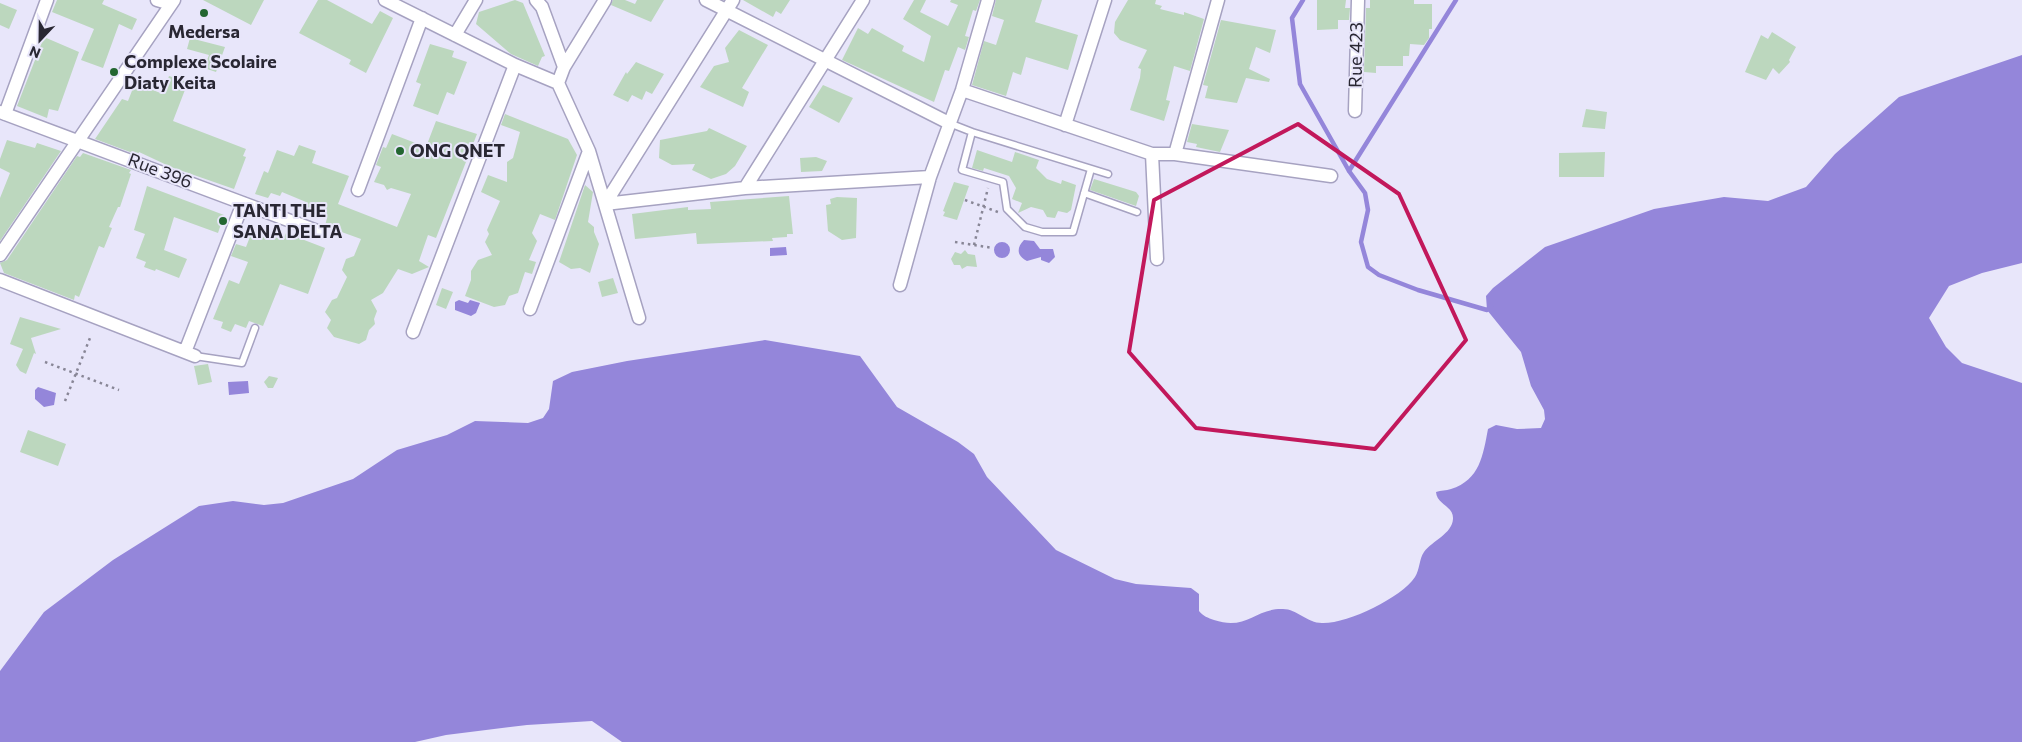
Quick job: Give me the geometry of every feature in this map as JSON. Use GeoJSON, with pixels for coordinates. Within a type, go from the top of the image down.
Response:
{"type":"FeatureCollection","features":[{"type":"Feature","properties":{"kind":"street"},"geometry":{"type":"LineString","coordinates":[[3,112],[47,0]]}},
{"type":"Feature","properties":{"kind":"street"},"geometry":{"type":"LineString","coordinates":[[0,255],[172,2],[157,0]]}},
{"type":"Feature","properties":{"kind":"street"},"geometry":{"type":"LineString","coordinates":[[385,0],[515,65],[558,83],[589,151],[639,318]]}},
{"type":"Feature","properties":{"kind":"street"},"geometry":{"type":"LineString","coordinates":[[455,35],[476,0]]}},
{"type":"Feature","properties":{"kind":"street"},"geometry":{"type":"LineString","coordinates":[[536,0],[542,7],[564,68]]}},
{"type":"Feature","properties":{"kind":"street"},"geometry":{"type":"LineString","coordinates":[[558,83],[564,68],[606,0]]}},
{"type":"Feature","properties":{"kind":"street"},"geometry":{"type":"LineString","coordinates":[[706,0],[729,5],[826,62],[949,123]]}},
{"type":"Feature","properties":{"kind":"street"},"geometry":{"type":"LineString","coordinates":[[745,188],[826,62],[863,0]]}},
{"type":"Feature","properties":{"kind":"street"},"geometry":{"type":"LineString","coordinates":[[900,286],[930,177],[962,90],[988,0]]}},
{"type":"Feature","properties":{"kind":"street"},"geometry":{"type":"LineString","coordinates":[[1065,124],[1105,0]]}},
{"type":"Feature","properties":{"kind":"street"},"geometry":{"type":"LineString","coordinates":[[1176,154],[1218,0]]}},
{"type":"Feature","properties":{"kind":"street","name":"Rue 423"},"geometry":{"type":"LineString","coordinates":[[1355,110],[1358,0]]}},
{"type":"Feature","properties":{"kind":"street"},"geometry":{"type":"LineString","coordinates":[[605,204],[729,5]]}},
{"type":"Feature","properties":{"kind":"street"},"geometry":{"type":"LineString","coordinates":[[358,190],[422,18]]}},
{"type":"Feature","properties":{"kind":"street"},"geometry":{"type":"LineString","coordinates":[[412,332],[515,65]]}},
{"type":"Feature","properties":{"kind":"street"},"geometry":{"type":"LineString","coordinates":[[962,90],[1152,154],[1176,154],[1331,176]]}},
{"type":"Feature","properties":{"kind":"street","name":"Rue 396"},"geometry":{"type":"LineString","coordinates":[[3,112],[320,232]]}},
{"type":"Feature","properties":{"kind":"street"},"geometry":{"type":"LineString","coordinates":[[530,309],[589,151]]}},
{"type":"Feature","properties":{"kind":"street"},"geometry":{"type":"LineString","coordinates":[[1152,154],[1157,259]]}},
{"type":"Feature","properties":{"kind":"street"},"geometry":{"type":"LineString","coordinates":[[605,204],[745,188],[930,177]]}},
{"type":"Feature","properties":{"kind":"street"},"geometry":{"type":"LineString","coordinates":[[0,280],[190,354],[243,203]]}},
{"type":"Feature","properties":{"kind":"lane"},"geometry":{"type":"LineString","coordinates":[[949,123],[972,132],[1108,174]]}},
{"type":"Feature","properties":{"kind":"lane"},"geometry":{"type":"LineString","coordinates":[[972,132],[962,170],[1003,182],[1007,209],[1025,227],[1042,232],[1073,232],[1091,169]]}},
{"type":"Feature","properties":{"kind":"lane"},"geometry":{"type":"LineString","coordinates":[[1084,193],[1136,212]]}},
{"type":"Feature","properties":{"kind":"lane"},"geometry":{"type":"LineString","coordinates":[[190,354],[242,363],[255,328]]}},
{"type":"Feature","properties":{"kind":"path"},"geometry":{"type":"LineString","coordinates":[[974,245],[991,178]]}},
{"type":"Feature","properties":{"kind":"path"},"geometry":{"type":"LineString","coordinates":[[966,200],[997,212],[1007,209]]}},
{"type":"Feature","properties":{"kind":"path"},"geometry":{"type":"LineString","coordinates":[[955,242],[994,248]]}},
{"type":"Feature","properties":{"kind":"path"},"geometry":{"type":"LineString","coordinates":[[65,401],[90,338]]}},
{"type":"Feature","properties":{"kind":"path"},"geometry":{"type":"LineString","coordinates":[[45,362],[119,390]]}},
{"type":"Feature","properties":{"kind":"highlighted area"},"geometry":{"type":"Polygon","coordinates":[[[1298,124],[1399,194],[1466,340],[1375,449],[1196,428],[1129,352],[1154,200],[1298,124]]]}},
{"type":"Feature","properties":{"kind":"shaded area"},"geometry":{"type":"Polygon","coordinates":[[[2022,55],[2022,263],[1982,273],[1949,286],[1929,318],[1946,347],[1962,363],[2022,383],[2022,742],[622,742],[592,721],[527,725],[446,735],[415,742],[0,742],[0,671],[44,612],[113,560],[199,506],[233,501],[264,505],[283,503],[353,479],[397,450],[447,435],[475,421],[528,423],[543,418],[549,409],[553,381],[572,372],[627,361],[765,340],[860,356],[897,407],[958,442],[974,454],[987,477],[1056,550],[1115,579],[1136,584],[1191,588],[1199,594],[1199,611],[1204,616],[1225,623],[1235,623],[1265,612],[1283,609],[1322,623],[1345,619],[1386,601],[1408,585],[1415,577],[1424,552],[1446,533],[1452,524],[1453,515],[1451,511],[1439,500],[1436,492],[1449,490],[1461,485],[1474,473],[1482,457],[1488,429],[1496,425],[1517,429],[1541,428],[1545,419],[1544,410],[1531,386],[1521,352],[1487,310],[1486,296],[1493,288],[1545,247],[1654,209],[1724,197],[1768,201],[1806,187],[1835,154],[1899,97],[2022,55]]]}},
{"type":"Feature","properties":{"kind":"shaded area"},"geometry":{"type":"Polygon","coordinates":[[[1024,240],[1034,241],[1040,249],[1053,249],[1055,257],[1049,263],[1041,260],[1041,257],[1027,261],[1021,257],[1019,252],[1024,240]]]}},
{"type":"Feature","properties":{"kind":"shaded area"},"geometry":{"type":"Polygon","coordinates":[[[999,242],[1005,242],[1010,247],[1008,256],[999,258],[994,253],[994,247],[999,242]]]}},
{"type":"Feature","properties":{"kind":"shaded area"},"geometry":{"type":"Polygon","coordinates":[[[786,247],[787,255],[770,256],[770,248],[786,247]]]}},
{"type":"Feature","properties":{"kind":"shaded area"},"geometry":{"type":"Polygon","coordinates":[[[459,300],[468,303],[470,300],[480,303],[476,313],[471,316],[455,310],[455,302],[459,300]]]}},
{"type":"Feature","properties":{"kind":"shaded area"},"geometry":{"type":"Polygon","coordinates":[[[248,381],[249,393],[229,395],[228,382],[248,381]]]}},
{"type":"Feature","properties":{"kind":"shaded area"},"geometry":{"type":"Polygon","coordinates":[[[38,387],[56,393],[54,405],[44,407],[35,399],[35,390],[38,387]]]}},
{"type":"Feature","properties":{"kind":"building"},"geometry":{"type":"Polygon","coordinates":[[[57,0],[104,0],[102,4],[137,19],[132,30],[119,24],[103,68],[81,60],[94,29],[52,12],[57,0]]]}},
{"type":"Feature","properties":{"kind":"building"},"geometry":{"type":"Polygon","coordinates":[[[203,0],[264,0],[251,25],[203,0]]]}},
{"type":"Feature","properties":{"kind":"building"},"geometry":{"type":"Polygon","coordinates":[[[318,0],[327,0],[372,24],[380,11],[393,18],[366,73],[349,64],[351,60],[299,33],[318,0]]]}},
{"type":"Feature","properties":{"kind":"building"},"geometry":{"type":"Polygon","coordinates":[[[515,0],[523,3],[545,56],[542,57],[538,66],[511,54],[476,24],[479,12],[515,0]]]}},
{"type":"Feature","properties":{"kind":"building"},"geometry":{"type":"Polygon","coordinates":[[[613,0],[625,0],[635,4],[637,0],[664,0],[651,22],[611,5],[613,0]]]}},
{"type":"Feature","properties":{"kind":"building"},"geometry":{"type":"Polygon","coordinates":[[[743,0],[790,0],[781,14],[776,11],[773,17],[743,0]]]}},
{"type":"Feature","properties":{"kind":"building"},"geometry":{"type":"Polygon","coordinates":[[[914,0],[926,0],[920,12],[948,26],[958,5],[950,2],[951,0],[980,0],[976,11],[973,10],[965,36],[969,37],[965,50],[958,47],[949,71],[945,70],[934,102],[842,60],[858,28],[868,34],[872,28],[904,46],[902,51],[924,62],[931,36],[903,19],[914,0]]]}},
{"type":"Feature","properties":{"kind":"building"},"geometry":{"type":"Polygon","coordinates":[[[996,0],[1042,0],[1035,22],[1078,35],[1068,70],[1026,57],[1021,75],[1013,72],[1006,96],[972,85],[984,41],[996,45],[1004,20],[992,16],[996,0]]]}},
{"type":"Feature","properties":{"kind":"building"},"geometry":{"type":"Polygon","coordinates":[[[1128,0],[1156,0],[1155,4],[1162,6],[1160,9],[1184,15],[1184,12],[1204,19],[1190,71],[1174,66],[1166,100],[1170,101],[1164,121],[1130,110],[1140,78],[1141,69],[1138,68],[1147,50],[1120,40],[1114,33],[1115,22],[1128,0]]]}},
{"type":"Feature","properties":{"kind":"building"},"geometry":{"type":"Polygon","coordinates":[[[1317,0],[1346,0],[1345,8],[1350,8],[1349,20],[1338,20],[1338,29],[1317,30],[1317,0]]]}},
{"type":"Feature","properties":{"kind":"building"},"geometry":{"type":"Polygon","coordinates":[[[1370,0],[1414,0],[1414,4],[1432,4],[1432,29],[1429,29],[1429,38],[1424,45],[1410,44],[1409,56],[1403,56],[1403,66],[1376,66],[1376,73],[1364,72],[1366,8],[1370,8],[1370,0]]]}},
{"type":"Feature","properties":{"kind":"building"},"geometry":{"type":"Polygon","coordinates":[[[0,3],[17,10],[9,29],[0,25],[0,3]]]}},
{"type":"Feature","properties":{"kind":"building"},"geometry":{"type":"Polygon","coordinates":[[[1221,20],[1276,30],[1270,53],[1256,47],[1249,69],[1270,79],[1269,82],[1246,78],[1237,103],[1205,98],[1208,86],[1203,85],[1221,20]]]}},
{"type":"Feature","properties":{"kind":"building"},"geometry":{"type":"Polygon","coordinates":[[[739,30],[768,45],[742,88],[749,92],[743,107],[700,87],[714,66],[729,62],[725,48],[739,30]]]}},
{"type":"Feature","properties":{"kind":"building"},"geometry":{"type":"Polygon","coordinates":[[[1772,32],[1796,47],[1789,60],[1790,62],[1779,74],[1773,68],[1766,80],[1745,72],[1761,35],[1768,39],[1772,32]]]}},
{"type":"Feature","properties":{"kind":"building"},"geometry":{"type":"Polygon","coordinates":[[[44,37],[79,52],[58,111],[49,109],[47,118],[17,106],[44,37]]]}},
{"type":"Feature","properties":{"kind":"building"},"geometry":{"type":"Polygon","coordinates":[[[190,38],[225,47],[216,72],[204,68],[209,55],[187,49],[190,38]]]}},
{"type":"Feature","properties":{"kind":"building"},"geometry":{"type":"Polygon","coordinates":[[[430,44],[454,51],[452,57],[467,62],[454,95],[447,92],[438,115],[413,106],[421,84],[416,82],[430,44]]]}},
{"type":"Feature","properties":{"kind":"building"},"geometry":{"type":"Polygon","coordinates":[[[636,62],[664,74],[652,94],[646,91],[642,100],[632,95],[628,102],[613,95],[626,72],[627,74],[636,62]]]}},
{"type":"Feature","properties":{"kind":"building"},"geometry":{"type":"Polygon","coordinates":[[[169,76],[188,82],[173,121],[246,149],[243,156],[246,157],[234,189],[171,167],[139,152],[138,155],[95,139],[122,99],[128,101],[135,83],[163,94],[169,76]]]}},
{"type":"Feature","properties":{"kind":"building"},"geometry":{"type":"Polygon","coordinates":[[[823,85],[853,98],[839,123],[809,107],[823,85]]]}},
{"type":"Feature","properties":{"kind":"building"},"geometry":{"type":"Polygon","coordinates":[[[1586,109],[1607,112],[1605,129],[1582,127],[1586,109]]]}},
{"type":"Feature","properties":{"kind":"building"},"geometry":{"type":"Polygon","coordinates":[[[505,114],[568,139],[577,155],[555,220],[540,214],[532,233],[537,241],[529,260],[536,262],[532,274],[525,272],[518,293],[509,296],[505,305],[494,307],[465,296],[471,280],[471,271],[478,260],[492,255],[485,242],[489,234],[487,230],[500,201],[481,192],[488,175],[507,182],[507,162],[513,158],[520,132],[501,125],[505,114]]]}},
{"type":"Feature","properties":{"kind":"building"},"geometry":{"type":"Polygon","coordinates":[[[436,121],[477,134],[436,238],[428,235],[419,261],[429,267],[412,274],[398,269],[383,293],[371,300],[377,311],[374,319],[375,324],[369,330],[366,340],[359,344],[334,337],[327,328],[331,320],[325,312],[332,300],[337,298],[347,277],[342,270],[346,259],[354,256],[361,239],[325,226],[327,218],[304,209],[306,202],[282,192],[280,196],[271,193],[268,198],[255,194],[264,171],[268,173],[277,150],[294,156],[299,145],[316,151],[312,163],[349,176],[338,204],[397,227],[411,194],[391,188],[387,190],[384,185],[374,182],[381,167],[376,165],[383,147],[386,148],[392,134],[426,147],[436,121]]]}},
{"type":"Feature","properties":{"kind":"building"},"geometry":{"type":"Polygon","coordinates":[[[1192,124],[1229,130],[1220,152],[1196,147],[1197,144],[1187,142],[1192,124]]]}},
{"type":"Feature","properties":{"kind":"building"},"geometry":{"type":"Polygon","coordinates":[[[709,128],[747,146],[735,166],[726,174],[711,179],[692,170],[695,164],[672,165],[659,158],[660,140],[707,131],[709,128]]]}},
{"type":"Feature","properties":{"kind":"building"},"geometry":{"type":"Polygon","coordinates":[[[7,140],[35,148],[37,143],[61,151],[0,241],[0,198],[10,173],[0,168],[0,159],[7,140]]]}},
{"type":"Feature","properties":{"kind":"building"},"geometry":{"type":"Polygon","coordinates":[[[977,150],[1012,162],[1015,152],[1039,160],[1036,168],[1047,179],[1061,184],[1062,180],[1076,185],[1071,210],[1067,213],[1058,211],[1055,218],[1047,217],[1043,210],[1031,207],[1018,213],[1022,203],[1012,199],[1016,188],[1009,176],[984,168],[983,171],[972,168],[977,150]]]}},
{"type":"Feature","properties":{"kind":"building"},"geometry":{"type":"Polygon","coordinates":[[[1605,152],[1604,177],[1559,177],[1559,153],[1605,152]]]}},
{"type":"Feature","properties":{"kind":"building"},"geometry":{"type":"Polygon","coordinates":[[[83,153],[131,170],[129,173],[131,174],[120,207],[118,207],[109,227],[112,228],[104,248],[99,246],[79,297],[75,295],[74,300],[4,273],[0,263],[7,260],[77,156],[80,157],[83,153]]]}},
{"type":"Feature","properties":{"kind":"building"},"geometry":{"type":"Polygon","coordinates":[[[816,157],[827,161],[822,171],[801,172],[800,158],[816,157]]]}},
{"type":"Feature","properties":{"kind":"building"},"geometry":{"type":"Polygon","coordinates":[[[1094,179],[1136,192],[1139,196],[1136,206],[1090,190],[1094,179]]]}},
{"type":"Feature","properties":{"kind":"building"},"geometry":{"type":"Polygon","coordinates":[[[954,182],[969,186],[957,220],[943,216],[945,212],[943,211],[954,182]]]}},
{"type":"Feature","properties":{"kind":"building"},"geometry":{"type":"Polygon","coordinates":[[[585,185],[593,192],[588,222],[594,227],[599,244],[590,273],[580,268],[571,269],[559,262],[585,185]]]}},
{"type":"Feature","properties":{"kind":"building"},"geometry":{"type":"Polygon","coordinates":[[[147,186],[224,215],[218,233],[174,217],[164,250],[187,259],[179,278],[156,269],[155,271],[144,267],[146,262],[136,258],[145,234],[134,230],[147,186]]]}},
{"type":"Feature","properties":{"kind":"building"},"geometry":{"type":"Polygon","coordinates":[[[789,196],[793,234],[787,234],[787,237],[772,238],[773,241],[697,244],[696,233],[635,239],[632,214],[688,207],[688,210],[711,209],[710,202],[789,196]]]}},
{"type":"Feature","properties":{"kind":"building"},"geometry":{"type":"Polygon","coordinates":[[[837,197],[857,198],[856,238],[842,240],[828,231],[826,205],[831,204],[830,199],[837,197]]]}},
{"type":"Feature","properties":{"kind":"building"},"geometry":{"type":"Polygon","coordinates":[[[253,229],[283,240],[286,233],[325,248],[308,294],[280,284],[263,326],[249,321],[246,328],[235,324],[231,332],[221,328],[223,322],[213,319],[229,280],[239,284],[248,262],[231,256],[236,244],[246,247],[253,229]]]}},
{"type":"Feature","properties":{"kind":"building"},"geometry":{"type":"Polygon","coordinates":[[[965,250],[968,254],[975,255],[977,267],[967,266],[962,269],[960,265],[954,265],[951,259],[955,252],[961,254],[965,250]]]}},
{"type":"Feature","properties":{"kind":"building"},"geometry":{"type":"Polygon","coordinates":[[[613,278],[618,293],[602,297],[598,282],[613,278]]]}},
{"type":"Feature","properties":{"kind":"building"},"geometry":{"type":"Polygon","coordinates":[[[442,288],[453,292],[446,309],[436,305],[442,288]]]}},
{"type":"Feature","properties":{"kind":"building"},"geometry":{"type":"Polygon","coordinates":[[[20,317],[61,329],[31,338],[36,354],[34,353],[26,374],[20,371],[16,365],[23,349],[10,344],[20,317]]]}},
{"type":"Feature","properties":{"kind":"building"},"geometry":{"type":"Polygon","coordinates":[[[208,364],[212,382],[198,385],[194,366],[208,364]]]}},
{"type":"Feature","properties":{"kind":"building"},"geometry":{"type":"Polygon","coordinates":[[[269,376],[278,378],[273,388],[268,388],[264,382],[269,376]]]}},
{"type":"Feature","properties":{"kind":"building"},"geometry":{"type":"Polygon","coordinates":[[[28,430],[66,444],[58,466],[20,452],[28,430]]]}},
{"type":"Feature","properties":{"kind":"waterway"},"geometry":{"type":"LineString","coordinates":[[1303,0],[1292,18],[1300,84],[1349,171],[1365,193],[1368,210],[1361,242],[1368,267],[1379,275],[1418,290],[1487,310],[1491,306]]}},
{"type":"Feature","properties":{"kind":"waterway"},"geometry":{"type":"LineString","coordinates":[[1349,171],[1456,0]]}},
{"type":"Feature","properties":{"kind":"place","name":"Medersa"},"geometry":{"type":"Point","coordinates":[204,13]}},
{"type":"Feature","properties":{"kind":"place","name":"Complexe Scolaire Diaty Keita"},"geometry":{"type":"Point","coordinates":[114,72]}},
{"type":"Feature","properties":{"kind":"place","name":"ONG QNET"},"geometry":{"type":"Point","coordinates":[400,151]}},
{"type":"Feature","properties":{"kind":"place","name":"TANTI THE SANA DELTA"},"geometry":{"type":"Point","coordinates":[223,221]}}]}
